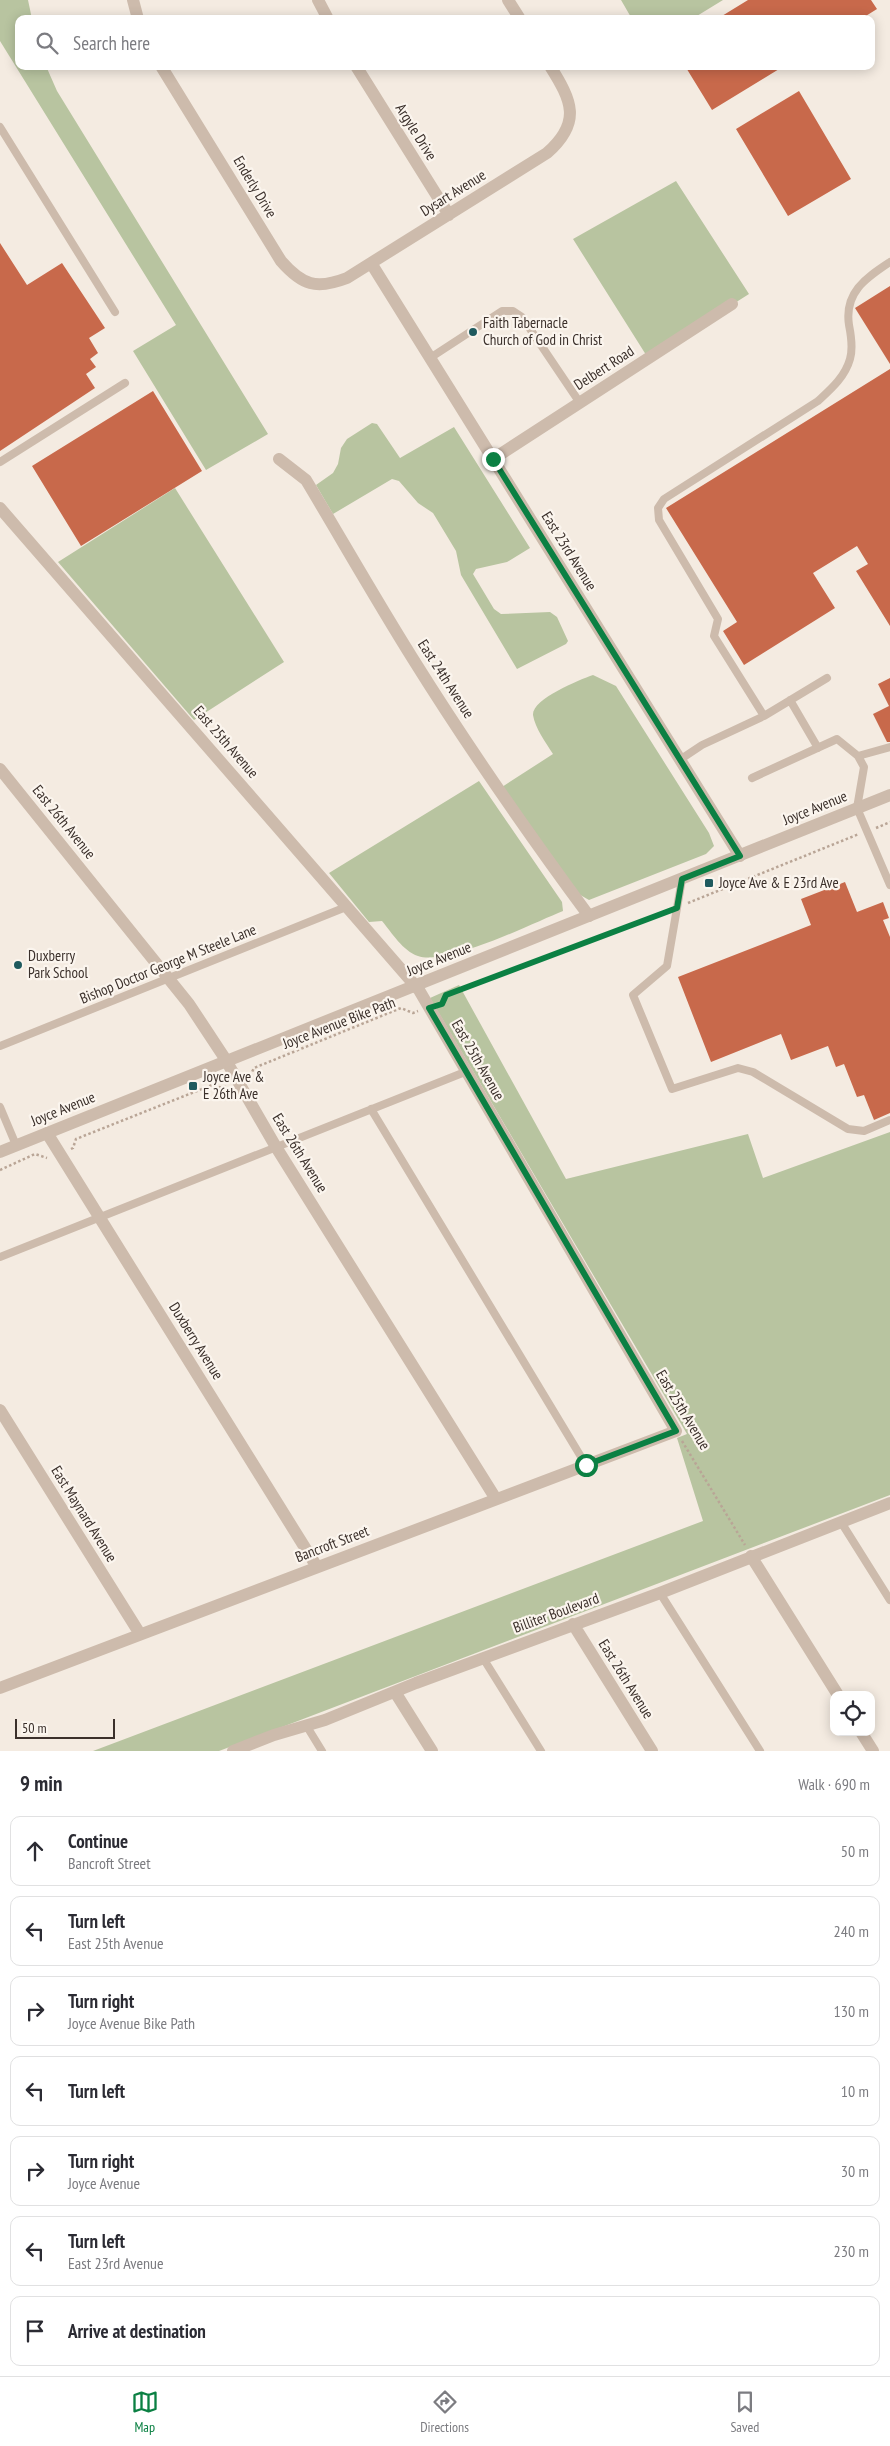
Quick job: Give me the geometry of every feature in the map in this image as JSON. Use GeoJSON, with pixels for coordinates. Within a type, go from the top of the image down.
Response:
{"type":"FeatureCollection","features":[{"type":"Feature","properties":{"kind":"street"},"geometry":{"type":"LineString","coordinates":[[133,0],[137,15]]}},
{"type":"Feature","properties":{"kind":"street"},"geometry":{"type":"LineString","coordinates":[[318,0],[326,15]]}},
{"type":"Feature","properties":{"kind":"street"},"geometry":{"type":"LineString","coordinates":[[508,0],[517,15]]}},
{"type":"Feature","properties":{"kind":"street","name":"Enderly Drive"},"geometry":{"type":"LineString","coordinates":[[163,70],[281,261],[295,277],[315,284],[331,284],[347,278]]}},
{"type":"Feature","properties":{"kind":"street","name":"Argyle Drive"},"geometry":{"type":"LineString","coordinates":[[358,70],[449,215]]}},
{"type":"Feature","properties":{"kind":"street","name":"Dysart Avenue"},"geometry":{"type":"LineString","coordinates":[[347,278],[547,153],[560,141],[569,126],[571,106],[552,70]]}},
{"type":"Feature","properties":{"kind":"street","name":"East 23rd Avenue"},"geometry":{"type":"LineString","coordinates":[[371,263],[681,758],[740,856]]}},
{"type":"Feature","properties":{"kind":"street","name":"Delbert Road"},"geometry":{"type":"LineString","coordinates":[[493,459],[732,304]]}},
{"type":"Feature","properties":{"kind":"street","name":"East 24th Avenue"},"geometry":{"type":"LineString","coordinates":[[279,459],[306,480],[448,713],[538,846],[589,916]]}},
{"type":"Feature","properties":{"kind":"street","name":"East 25th Avenue"},"geometry":{"type":"LineString","coordinates":[[0,508],[127,652],[415,987],[676,1431]]}},
{"type":"Feature","properties":{"kind":"street","name":"East 26th Avenue"},"geometry":{"type":"LineString","coordinates":[[0,768],[189,1004],[496,1499]]}},
{"type":"Feature","properties":{"kind":"street","name":"Joyce Avenue"},"geometry":{"type":"LineString","coordinates":[[0,1152],[890,795]]}},
{"type":"Feature","properties":{"kind":"street","name":"Duxberry Avenue"},"geometry":{"type":"LineString","coordinates":[[47,1133],[317,1567]]}},
{"type":"Feature","properties":{"kind":"street","name":"East Maynard Avenue"},"geometry":{"type":"LineString","coordinates":[[0,1410],[140,1634]]}},
{"type":"Feature","properties":{"kind":"street","name":"Bancroft Street"},"geometry":{"type":"LineString","coordinates":[[0,1688],[676,1431]]}},
{"type":"Feature","properties":{"kind":"street","name":"Billiter Boulevard"},"geometry":{"type":"LineString","coordinates":[[233,1751],[660,1592],[890,1503]]}},
{"type":"Feature","properties":{"kind":"street"},"geometry":{"type":"LineString","coordinates":[[751,1556],[835,1691]]}},
{"type":"Feature","properties":{"kind":"street","name":"East 26th Avenue"},"geometry":{"type":"LineString","coordinates":[[573,1624],[652,1751]]}},
{"type":"Feature","properties":{"kind":"street"},"geometry":{"type":"LineString","coordinates":[[395,1692],[432,1751]]}},
{"type":"Feature","properties":{"kind":"street"},"geometry":{"type":"LineString","coordinates":[[864,1736],[873,1751]]}},
{"type":"Feature","properties":{"kind":"lane"},"geometry":{"type":"LineString","coordinates":[[0,128],[115,312]]}},
{"type":"Feature","properties":{"kind":"lane"},"geometry":{"type":"LineString","coordinates":[[764,716],[714,636],[718,618],[659,520],[658,508],[664,499],[818,401],[835,386],[851,358],[848,315],[852,298],[865,278],[890,262]]}},
{"type":"Feature","properties":{"kind":"lane"},"geometry":{"type":"LineString","coordinates":[[430,358],[502,311],[513,311],[522,317],[580,403]]}},
{"type":"Feature","properties":{"kind":"lane"},"geometry":{"type":"LineString","coordinates":[[0,462],[125,383]]}},
{"type":"Feature","properties":{"kind":"lane"},"geometry":{"type":"LineString","coordinates":[[681,758],[702,745],[764,716],[827,678]]}},
{"type":"Feature","properties":{"kind":"lane"},"geometry":{"type":"LineString","coordinates":[[790,700],[818,748]]}},
{"type":"Feature","properties":{"kind":"lane"},"geometry":{"type":"LineString","coordinates":[[752,778],[836,739],[858,756],[864,767],[857,808],[890,885]]}},
{"type":"Feature","properties":{"kind":"lane"},"geometry":{"type":"LineString","coordinates":[[858,756],[890,748]]}},
{"type":"Feature","properties":{"kind":"lane"},"geometry":{"type":"LineString","coordinates":[[682,879],[667,966],[633,995],[672,1089],[738,1068],[753,1072],[848,1129],[864,1131],[890,1120]]}},
{"type":"Feature","properties":{"kind":"lane","name":"Bishop Doctor George M Steele Lane"},"geometry":{"type":"LineString","coordinates":[[0,1046],[346,906]]}},
{"type":"Feature","properties":{"kind":"lane"},"geometry":{"type":"LineString","coordinates":[[0,1257],[465,1072]]}},
{"type":"Feature","properties":{"kind":"lane"},"geometry":{"type":"LineString","coordinates":[[0,1107],[16,1146]]}},
{"type":"Feature","properties":{"kind":"lane"},"geometry":{"type":"LineString","coordinates":[[371,1109],[586,1465]]}},
{"type":"Feature","properties":{"kind":"lane"},"geometry":{"type":"LineString","coordinates":[[841,1522],[890,1600]]}},
{"type":"Feature","properties":{"kind":"lane"},"geometry":{"type":"LineString","coordinates":[[660,1592],[760,1751]]}},
{"type":"Feature","properties":{"kind":"lane"},"geometry":{"type":"LineString","coordinates":[[483,1658],[541,1751]]}},
{"type":"Feature","properties":{"kind":"lane"},"geometry":{"type":"LineString","coordinates":[[306,1725],[322,1751]]}},
{"type":"Feature","properties":{"kind":"path"},"geometry":{"type":"LineString","coordinates":[[429,1008],[442,1004],[446,995],[677,908],[890,822]]}},
{"type":"Feature","properties":{"kind":"path","name":"Joyce Avenue Bike Path"},"geometry":{"type":"LineString","coordinates":[[237,1082],[249,1078],[254,1068],[402,1008],[413,1013],[429,1008]]}},
{"type":"Feature","properties":{"kind":"path"},"geometry":{"type":"LineString","coordinates":[[0,1170],[35,1154],[48,1159],[73,1148],[76,1139],[85,1135],[212,1085],[222,1088],[237,1082]]}},
{"type":"Feature","properties":{"kind":"path","name":"East 25th Avenue"},"geometry":{"type":"LineString","coordinates":[[676,1431],[751,1556]]}},
{"type":"Feature","properties":{"kind":"green space"},"geometry":{"type":"Polygon","coordinates":[[[0,0],[28,0],[31,15],[15,15],[15,65],[0,41],[0,0]]]}},
{"type":"Feature","properties":{"kind":"green space"},"geometry":{"type":"Polygon","coordinates":[[[621,0],[723,0],[699,15],[630,15],[621,0]]]}},
{"type":"Feature","properties":{"kind":"green space"},"geometry":{"type":"Polygon","coordinates":[[[18,70],[48,70],[57,91],[268,434],[206,470],[133,351],[176,325],[18,70]]]}},
{"type":"Feature","properties":{"kind":"green space"},"geometry":{"type":"Polygon","coordinates":[[[676,181],[749,294],[648,358],[573,239],[676,181]]]}},
{"type":"Feature","properties":{"kind":"green space"},"geometry":{"type":"Polygon","coordinates":[[[372,423],[377,424],[400,458],[454,427],[530,548],[507,562],[476,569],[473,574],[494,609],[501,614],[550,612],[557,617],[568,641],[566,644],[517,669],[461,575],[456,551],[433,513],[418,503],[399,481],[392,479],[333,514],[316,485],[333,473],[338,464],[341,448],[347,439],[372,423]]]}},
{"type":"Feature","properties":{"kind":"green space"},"geometry":{"type":"Polygon","coordinates":[[[175,488],[284,662],[194,720],[58,562],[175,488]]]}},
{"type":"Feature","properties":{"kind":"green space"},"geometry":{"type":"Polygon","coordinates":[[[593,675],[616,686],[709,833],[714,846],[706,854],[589,900],[575,892],[502,787],[553,754],[536,725],[533,715],[535,709],[557,691],[593,675]]]}},
{"type":"Feature","properties":{"kind":"green space"},"geometry":{"type":"Polygon","coordinates":[[[479,781],[562,902],[563,911],[469,949],[449,955],[418,956],[407,950],[382,921],[369,922],[329,873],[479,781]]]}},
{"type":"Feature","properties":{"kind":"green space"},"geometry":{"type":"Polygon","coordinates":[[[459,985],[566,1179],[748,1134],[763,1178],[890,1132],[890,1495],[219,1751],[93,1751],[703,1521],[677,1438],[687,1434],[430,998],[459,985]]]}},
{"type":"Feature","properties":{"kind":"building"},"geometry":{"type":"Polygon","coordinates":[[[748,0],[871,0],[877,9],[867,15],[724,15],[748,0]]]}},
{"type":"Feature","properties":{"kind":"building"},"geometry":{"type":"Polygon","coordinates":[[[687,70],[777,70],[712,110],[687,70]]]}},
{"type":"Feature","properties":{"kind":"building"},"geometry":{"type":"Polygon","coordinates":[[[799,91],[851,179],[788,216],[736,129],[799,91]]]}},
{"type":"Feature","properties":{"kind":"building"},"geometry":{"type":"Polygon","coordinates":[[[0,243],[27,285],[62,263],[105,328],[89,338],[98,353],[90,359],[96,367],[86,374],[95,388],[0,451],[0,243]]]}},
{"type":"Feature","properties":{"kind":"building"},"geometry":{"type":"Polygon","coordinates":[[[890,286],[890,364],[855,308],[890,286]]]}},
{"type":"Feature","properties":{"kind":"building"},"geometry":{"type":"Polygon","coordinates":[[[890,369],[890,626],[856,571],[868,564],[857,546],[813,573],[835,608],[744,665],[723,631],[737,622],[666,508],[890,369]]]}},
{"type":"Feature","properties":{"kind":"building"},"geometry":{"type":"Polygon","coordinates":[[[153,391],[202,471],[81,546],[32,466],[153,391]]]}},
{"type":"Feature","properties":{"kind":"building"},"geometry":{"type":"Polygon","coordinates":[[[890,678],[890,742],[887,742],[873,714],[889,706],[878,684],[890,678]]]}},
{"type":"Feature","properties":{"kind":"building"},"geometry":{"type":"Polygon","coordinates":[[[845,882],[857,912],[883,902],[889,918],[883,920],[890,937],[890,1113],[874,1120],[864,1095],[857,1097],[844,1064],[836,1067],[828,1046],[791,1060],[781,1034],[711,1062],[678,977],[811,925],[801,899],[845,882]]]}},
{"type":"Feature","properties":{"kind":"place","name":"Faith Tabernacle Church of God in Christ"},"geometry":{"type":"Point","coordinates":[473,332]}},
{"type":"Feature","properties":{"kind":"place","name":"Joyce Ave & E 23rd Ave"},"geometry":{"type":"Point","coordinates":[709,883]}},
{"type":"Feature","properties":{"kind":"place","name":"Duxberry Park School"},"geometry":{"type":"Point","coordinates":[18,965]}},
{"type":"Feature","properties":{"kind":"place","name":"Joyce Ave & E 26th Ave"},"geometry":{"type":"Point","coordinates":[193,1086]}},
{"type":"Feature","properties":{"kind":"route"},"geometry":{"type":"LineString","coordinates":[[493,459],[681,758],[740,856],[682,879],[677,908],[446,995],[442,1004],[429,1008],[676,1431],[586,1465]]}}]}
